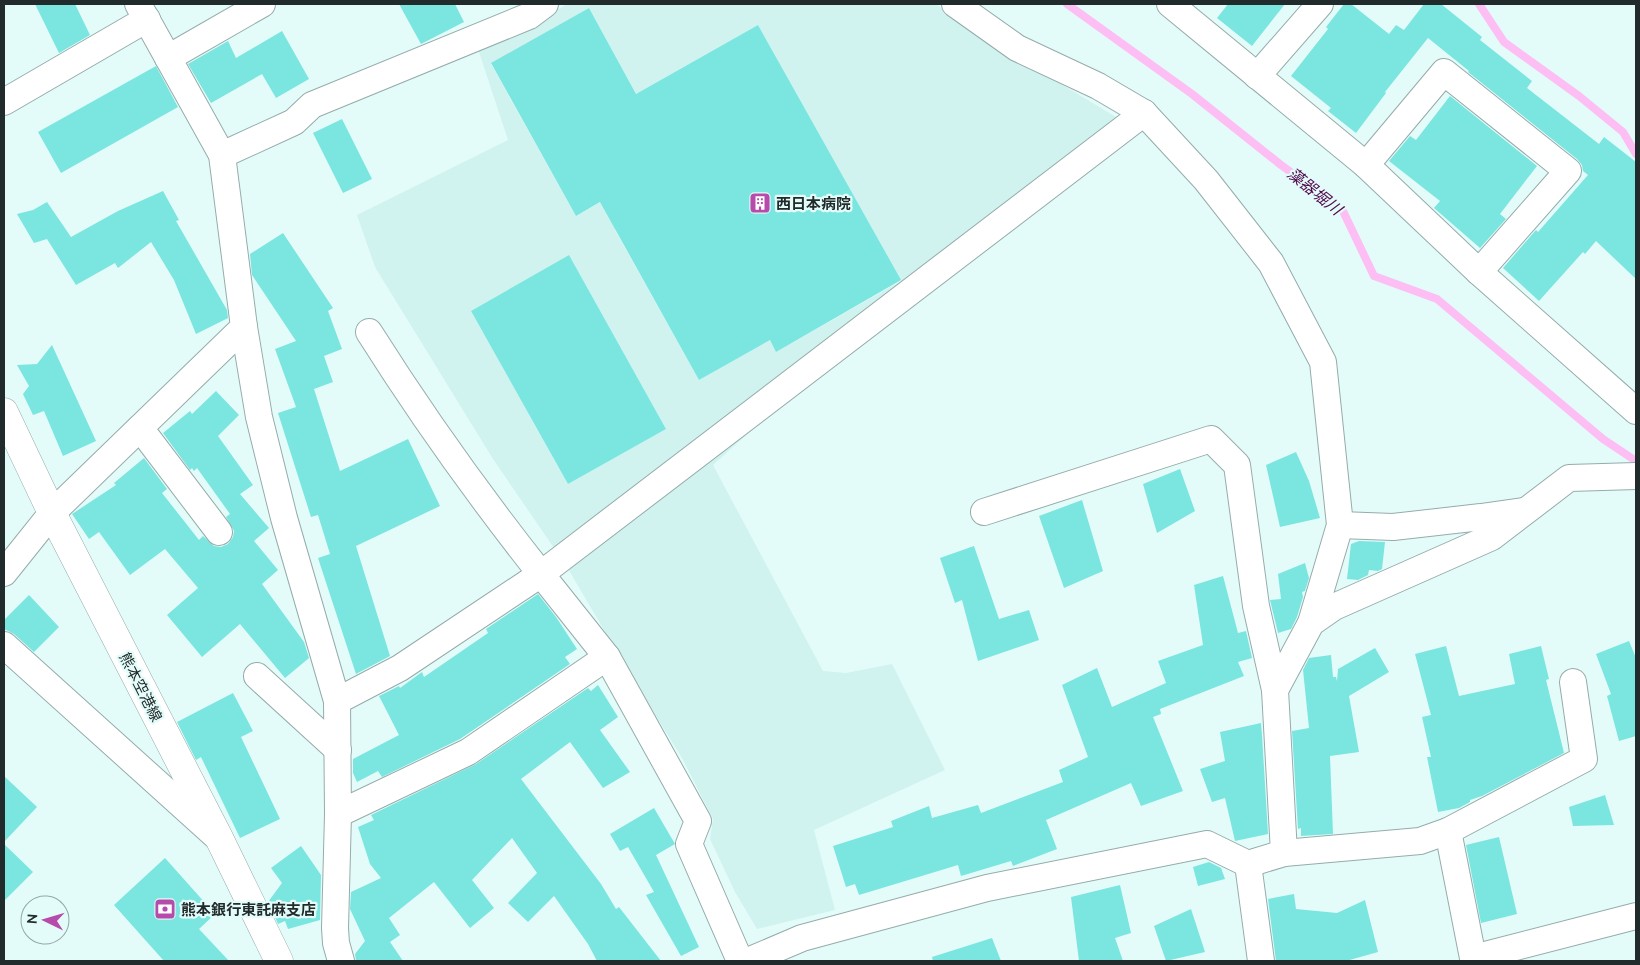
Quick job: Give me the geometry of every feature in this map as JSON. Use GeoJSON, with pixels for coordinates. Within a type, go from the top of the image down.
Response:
{"type":"FeatureCollection","features":[{"type":"Feature","properties":{"kind":"main road","name":"熊本空港線"},"geometry":{"type":"LineString","coordinates":[[4,412],[52,513],[219,838],[279,961]]}},
{"type":"Feature","properties":{"kind":"street"},"geometry":{"type":"LineString","coordinates":[[168,58],[262,4]]}},
{"type":"Feature","properties":{"kind":"street"},"geometry":{"type":"LineString","coordinates":[[222,155],[294,122],[312,106],[529,16],[544,4]]}},
{"type":"Feature","properties":{"kind":"street"},"geometry":{"type":"LineString","coordinates":[[955,4],[1017,48],[1098,86],[1144,113],[1206,180],[1271,263],[1323,362],[1340,525],[1311,623],[1275,690]]}},
{"type":"Feature","properties":{"kind":"street"},"geometry":{"type":"LineString","coordinates":[[1170,4],[1366,165],[1479,272],[1636,411]]}},
{"type":"Feature","properties":{"kind":"street"},"geometry":{"type":"LineString","coordinates":[[1257,76],[1320,4]]}},
{"type":"Feature","properties":{"kind":"street"},"geometry":{"type":"LineString","coordinates":[[4,102],[142,11],[222,155],[244,327],[259,417],[284,518],[337,701],[338,814],[335,936],[341,961]]}},
{"type":"Feature","properties":{"kind":"street"},"geometry":{"type":"LineString","coordinates":[[1366,165],[1444,72],[1568,171],[1479,272]]}},
{"type":"Feature","properties":{"kind":"street"},"geometry":{"type":"LineString","coordinates":[[337,701],[400,668],[541,574],[1144,113]]}},
{"type":"Feature","properties":{"kind":"street"},"geometry":{"type":"LineString","coordinates":[[4,573],[52,513],[244,327]]}},
{"type":"Feature","properties":{"kind":"street"},"geometry":{"type":"LineString","coordinates":[[369,332],[415,405],[515,542],[607,657],[698,821],[689,844],[740,961]]}},
{"type":"Feature","properties":{"kind":"street"},"geometry":{"type":"LineString","coordinates":[[140,428],[219,532]]}},
{"type":"Feature","properties":{"kind":"street"},"geometry":{"type":"LineString","coordinates":[[984,512],[1211,439],[1237,464],[1256,606],[1275,690],[1284,853]]}},
{"type":"Feature","properties":{"kind":"street"},"geometry":{"type":"LineString","coordinates":[[1311,623],[1334,607],[1492,536],[1570,478],[1636,476]]}},
{"type":"Feature","properties":{"kind":"street"},"geometry":{"type":"LineString","coordinates":[[1340,525],[1393,527],[1526,510]]}},
{"type":"Feature","properties":{"kind":"street"},"geometry":{"type":"LineString","coordinates":[[4,645],[219,838]]}},
{"type":"Feature","properties":{"kind":"street"},"geometry":{"type":"LineString","coordinates":[[338,814],[468,752],[607,657]]}},
{"type":"Feature","properties":{"kind":"street"},"geometry":{"type":"LineString","coordinates":[[257,676],[338,750]]}},
{"type":"Feature","properties":{"kind":"street"},"geometry":{"type":"LineString","coordinates":[[748,961],[802,938],[987,888],[1207,844],[1248,864],[1284,853],[1420,841],[1448,831],[1584,759],[1573,682]]}},
{"type":"Feature","properties":{"kind":"street"},"geometry":{"type":"LineString","coordinates":[[1448,831],[1473,958],[1636,916]]}},
{"type":"Feature","properties":{"kind":"street"},"geometry":{"type":"LineString","coordinates":[[1248,864],[1261,961]]}},
{"type":"Feature","properties":{"kind":"shaded area"},"geometry":{"type":"Polygon","coordinates":[[[567,4],[936,4],[971,30],[1141,132],[942,275],[815,373],[713,465],[823,671],[846,673],[892,664],[945,770],[814,830],[835,910],[757,929],[735,892],[710,839],[713,819],[682,758],[567,567],[493,459],[375,267],[357,215],[508,140],[478,49],[507,40],[567,4]],[[589,8],[491,64],[576,216],[670,163],[686,190],[615,230],[699,380],[770,340],[776,352],[901,281],[758,25],[636,94],[589,8]],[[569,255],[471,311],[568,484],[666,429],[569,255]]]}},
{"type":"Feature","properties":{"kind":"building"},"geometry":{"type":"Polygon","coordinates":[[[35,4],[75,4],[90,35],[59,53],[35,4]]]}},
{"type":"Feature","properties":{"kind":"building"},"geometry":{"type":"Polygon","coordinates":[[[399,4],[455,4],[464,22],[421,44],[399,4]]]}},
{"type":"Feature","properties":{"kind":"building"},"geometry":{"type":"Polygon","coordinates":[[[1228,4],[1285,4],[1252,46],[1217,18],[1228,4]]]}},
{"type":"Feature","properties":{"kind":"building"},"geometry":{"type":"Polygon","coordinates":[[[1344,4],[1351,4],[1389,34],[1396,25],[1404,30],[1424,4],[1441,4],[1482,37],[1480,40],[1532,81],[1527,88],[1599,144],[1604,137],[1636,162],[1636,279],[1596,241],[1585,254],[1583,252],[1539,301],[1503,268],[1536,230],[1538,232],[1588,175],[1583,171],[1582,165],[1577,159],[1428,38],[1385,92],[1356,133],[1328,111],[1331,108],[1291,76],[1328,29],[1326,27],[1344,4]]]}},
{"type":"Feature","properties":{"kind":"building","name":"西日本病院"},"geometry":{"type":"Polygon","coordinates":[[[589,8],[636,94],[758,25],[901,280],[776,352],[770,340],[699,380],[600,202],[576,216],[491,63],[589,8]]]}},
{"type":"Feature","properties":{"kind":"building"},"geometry":{"type":"Polygon","coordinates":[[[282,31],[309,79],[276,98],[262,74],[211,103],[188,64],[228,41],[236,58],[282,31]]]}},
{"type":"Feature","properties":{"kind":"building"},"geometry":{"type":"Polygon","coordinates":[[[156,66],[178,107],[61,173],[38,132],[156,66]]]}},
{"type":"Feature","properties":{"kind":"building"},"geometry":{"type":"Polygon","coordinates":[[[1450,96],[1537,166],[1500,214],[1506,219],[1480,248],[1434,208],[1440,201],[1389,161],[1410,136],[1416,140],[1450,96]]]}},
{"type":"Feature","properties":{"kind":"building"},"geometry":{"type":"Polygon","coordinates":[[[342,119],[372,179],[343,193],[313,133],[342,119]]]}},
{"type":"Feature","properties":{"kind":"building"},"geometry":{"type":"Polygon","coordinates":[[[163,191],[179,220],[176,221],[227,310],[228,318],[196,334],[174,280],[151,242],[118,268],[115,263],[76,285],[47,239],[34,243],[17,214],[33,210],[47,202],[71,237],[118,211],[163,191]]]}},
{"type":"Feature","properties":{"kind":"building"},"geometry":{"type":"Polygon","coordinates":[[[283,233],[333,308],[328,311],[342,349],[324,356],[333,382],[314,389],[340,471],[408,439],[440,506],[356,546],[390,656],[356,674],[318,558],[330,554],[318,515],[311,517],[278,413],[296,407],[275,349],[296,341],[252,275],[250,254],[283,233]]]}},
{"type":"Feature","properties":{"kind":"building"},"geometry":{"type":"Polygon","coordinates":[[[569,255],[666,429],[568,484],[471,311],[569,255]]]}},
{"type":"Feature","properties":{"kind":"building"},"geometry":{"type":"Polygon","coordinates":[[[52,345],[96,441],[63,456],[44,411],[33,415],[23,394],[29,386],[17,365],[37,364],[52,345]]]}},
{"type":"Feature","properties":{"kind":"building"},"geometry":{"type":"Polygon","coordinates":[[[216,391],[239,415],[218,436],[253,485],[240,494],[269,528],[254,541],[278,570],[262,584],[304,642],[309,658],[285,678],[240,624],[202,657],[167,615],[198,588],[165,549],[130,575],[99,532],[89,539],[72,514],[116,485],[114,483],[144,458],[167,489],[162,493],[199,540],[203,536],[214,546],[221,547],[228,544],[233,537],[234,531],[226,517],[230,514],[197,468],[194,471],[192,468],[190,470],[163,433],[190,411],[192,414],[216,391]]]}},
{"type":"Feature","properties":{"kind":"building"},"geometry":{"type":"Polygon","coordinates":[[[1296,452],[1309,481],[1320,518],[1280,527],[1266,465],[1296,452]]]}},
{"type":"Feature","properties":{"kind":"building"},"geometry":{"type":"Polygon","coordinates":[[[1180,469],[1195,511],[1157,533],[1143,484],[1180,469]]]}},
{"type":"Feature","properties":{"kind":"building"},"geometry":{"type":"Polygon","coordinates":[[[1082,500],[1103,571],[1064,588],[1039,516],[1082,500]]]}},
{"type":"Feature","properties":{"kind":"building"},"geometry":{"type":"Polygon","coordinates":[[[1359,541],[1385,542],[1382,569],[1378,571],[1369,570],[1368,575],[1358,580],[1347,579],[1351,544],[1359,541]]]}},
{"type":"Feature","properties":{"kind":"building"},"geometry":{"type":"Polygon","coordinates":[[[974,546],[999,619],[1029,610],[1039,640],[978,661],[962,600],[955,603],[940,558],[974,546]]]}},
{"type":"Feature","properties":{"kind":"building"},"geometry":{"type":"Polygon","coordinates":[[[1305,563],[1309,578],[1305,591],[1302,592],[1303,597],[1297,617],[1291,629],[1278,633],[1270,600],[1281,599],[1278,574],[1305,563]]]}},
{"type":"Feature","properties":{"kind":"building"},"geometry":{"type":"Polygon","coordinates":[[[1223,576],[1238,633],[1246,631],[1252,658],[1238,662],[1244,676],[1160,709],[1161,714],[1153,717],[1183,791],[1141,806],[1131,783],[1046,820],[1057,849],[1013,866],[1011,861],[961,876],[958,865],[859,895],[855,884],[846,887],[833,846],[893,827],[891,821],[929,806],[932,818],[978,805],[981,813],[1063,782],[1059,770],[1088,757],[1062,685],[1097,668],[1112,707],[1166,683],[1158,661],[1203,645],[1194,585],[1223,576]]]}},
{"type":"Feature","properties":{"kind":"building"},"geometry":{"type":"Polygon","coordinates":[[[538,594],[577,649],[565,657],[570,664],[460,739],[382,777],[378,771],[357,782],[353,773],[353,759],[399,735],[379,696],[399,686],[400,688],[422,672],[424,677],[488,633],[486,629],[538,594]]]}},
{"type":"Feature","properties":{"kind":"building"},"geometry":{"type":"Polygon","coordinates":[[[29,595],[59,627],[34,652],[14,634],[4,629],[4,620],[29,595]]]}},
{"type":"Feature","properties":{"kind":"building"},"geometry":{"type":"Polygon","coordinates":[[[1629,641],[1636,658],[1636,736],[1619,741],[1607,696],[1611,694],[1596,654],[1629,641]]]}},
{"type":"Feature","properties":{"kind":"building"},"geometry":{"type":"Polygon","coordinates":[[[1446,646],[1459,696],[1515,684],[1509,654],[1541,646],[1549,679],[1546,680],[1564,753],[1482,796],[1470,800],[1470,802],[1459,808],[1438,812],[1427,757],[1431,757],[1422,717],[1431,715],[1415,654],[1446,646]]]}},
{"type":"Feature","properties":{"kind":"building"},"geometry":{"type":"Polygon","coordinates":[[[1375,648],[1389,672],[1349,696],[1359,752],[1330,756],[1333,834],[1301,836],[1301,828],[1298,829],[1292,731],[1309,728],[1303,670],[1309,658],[1331,655],[1333,677],[1336,677],[1337,681],[1338,669],[1375,648]]]}},
{"type":"Feature","properties":{"kind":"building"},"geometry":{"type":"Polygon","coordinates":[[[598,685],[618,717],[600,730],[630,772],[603,788],[570,742],[521,779],[601,884],[616,909],[619,907],[661,961],[597,961],[588,944],[554,896],[528,922],[508,903],[537,873],[512,838],[472,880],[494,908],[470,928],[434,882],[389,918],[400,935],[390,942],[403,961],[356,961],[355,954],[365,941],[350,909],[351,892],[381,878],[370,864],[358,827],[374,820],[371,815],[476,764],[588,688],[591,691],[598,685]]]}},
{"type":"Feature","properties":{"kind":"building"},"geometry":{"type":"Polygon","coordinates":[[[233,693],[253,731],[241,737],[280,819],[240,838],[201,757],[196,760],[177,722],[233,693]]]}},
{"type":"Feature","properties":{"kind":"building"},"geometry":{"type":"Polygon","coordinates":[[[1261,723],[1268,834],[1235,841],[1225,798],[1212,802],[1200,769],[1225,761],[1220,732],[1261,723]]]}},
{"type":"Feature","properties":{"kind":"building"},"geometry":{"type":"Polygon","coordinates":[[[4,776],[37,807],[4,842],[4,776]]]}},
{"type":"Feature","properties":{"kind":"building"},"geometry":{"type":"Polygon","coordinates":[[[1605,795],[1614,825],[1573,826],[1569,807],[1605,795]]]}},
{"type":"Feature","properties":{"kind":"building"},"geometry":{"type":"Polygon","coordinates":[[[654,808],[675,844],[656,855],[699,947],[681,956],[646,895],[654,892],[628,847],[620,851],[610,834],[654,808]]]}},
{"type":"Feature","properties":{"kind":"building"},"geometry":{"type":"Polygon","coordinates":[[[1499,837],[1517,914],[1481,923],[1466,845],[1499,837]]]}},
{"type":"Feature","properties":{"kind":"building"},"geometry":{"type":"Polygon","coordinates":[[[4,844],[33,872],[4,901],[4,844]]]}},
{"type":"Feature","properties":{"kind":"building"},"geometry":{"type":"Polygon","coordinates":[[[301,846],[321,875],[320,920],[288,929],[285,921],[278,924],[268,902],[282,883],[271,868],[301,846]]]}},
{"type":"Feature","properties":{"kind":"building","name":"熊本銀行東託麻支店"},"geometry":{"type":"Polygon","coordinates":[[[165,858],[215,914],[199,929],[229,961],[164,961],[114,905],[165,858]]]}},
{"type":"Feature","properties":{"kind":"building"},"geometry":{"type":"Polygon","coordinates":[[[1209,862],[1221,868],[1225,879],[1198,886],[1193,867],[1209,862]]]}},
{"type":"Feature","properties":{"kind":"building"},"geometry":{"type":"Polygon","coordinates":[[[1120,885],[1131,933],[1115,938],[1123,961],[1079,961],[1071,897],[1120,885]]]}},
{"type":"Feature","properties":{"kind":"building"},"geometry":{"type":"Polygon","coordinates":[[[1294,894],[1296,909],[1337,913],[1365,900],[1378,952],[1346,961],[1276,961],[1268,899],[1294,894]]]}},
{"type":"Feature","properties":{"kind":"building"},"geometry":{"type":"Polygon","coordinates":[[[1191,909],[1205,952],[1166,961],[1154,926],[1191,909]]]}},
{"type":"Feature","properties":{"kind":"building"},"geometry":{"type":"Polygon","coordinates":[[[992,938],[1001,961],[933,961],[932,957],[992,938]]]}},
{"type":"Feature","properties":{"kind":"waterway","name":"藻器堀川"},"geometry":{"type":"LineString","coordinates":[[1067,4],[1192,94],[1281,165],[1342,209],[1374,276],[1437,299],[1603,439],[1636,461]]}},
{"type":"Feature","properties":{"kind":"waterway"},"geometry":{"type":"LineString","coordinates":[[1479,4],[1504,42],[1579,96],[1623,132],[1636,154]]}},
{"type":"Feature","properties":{"kind":"place","name":"西日本病院"},"geometry":{"type":"Point","coordinates":[760,203]}},
{"type":"Feature","properties":{"kind":"place","name":"熊本銀行東託麻支店"},"geometry":{"type":"Point","coordinates":[165,909]}}]}
